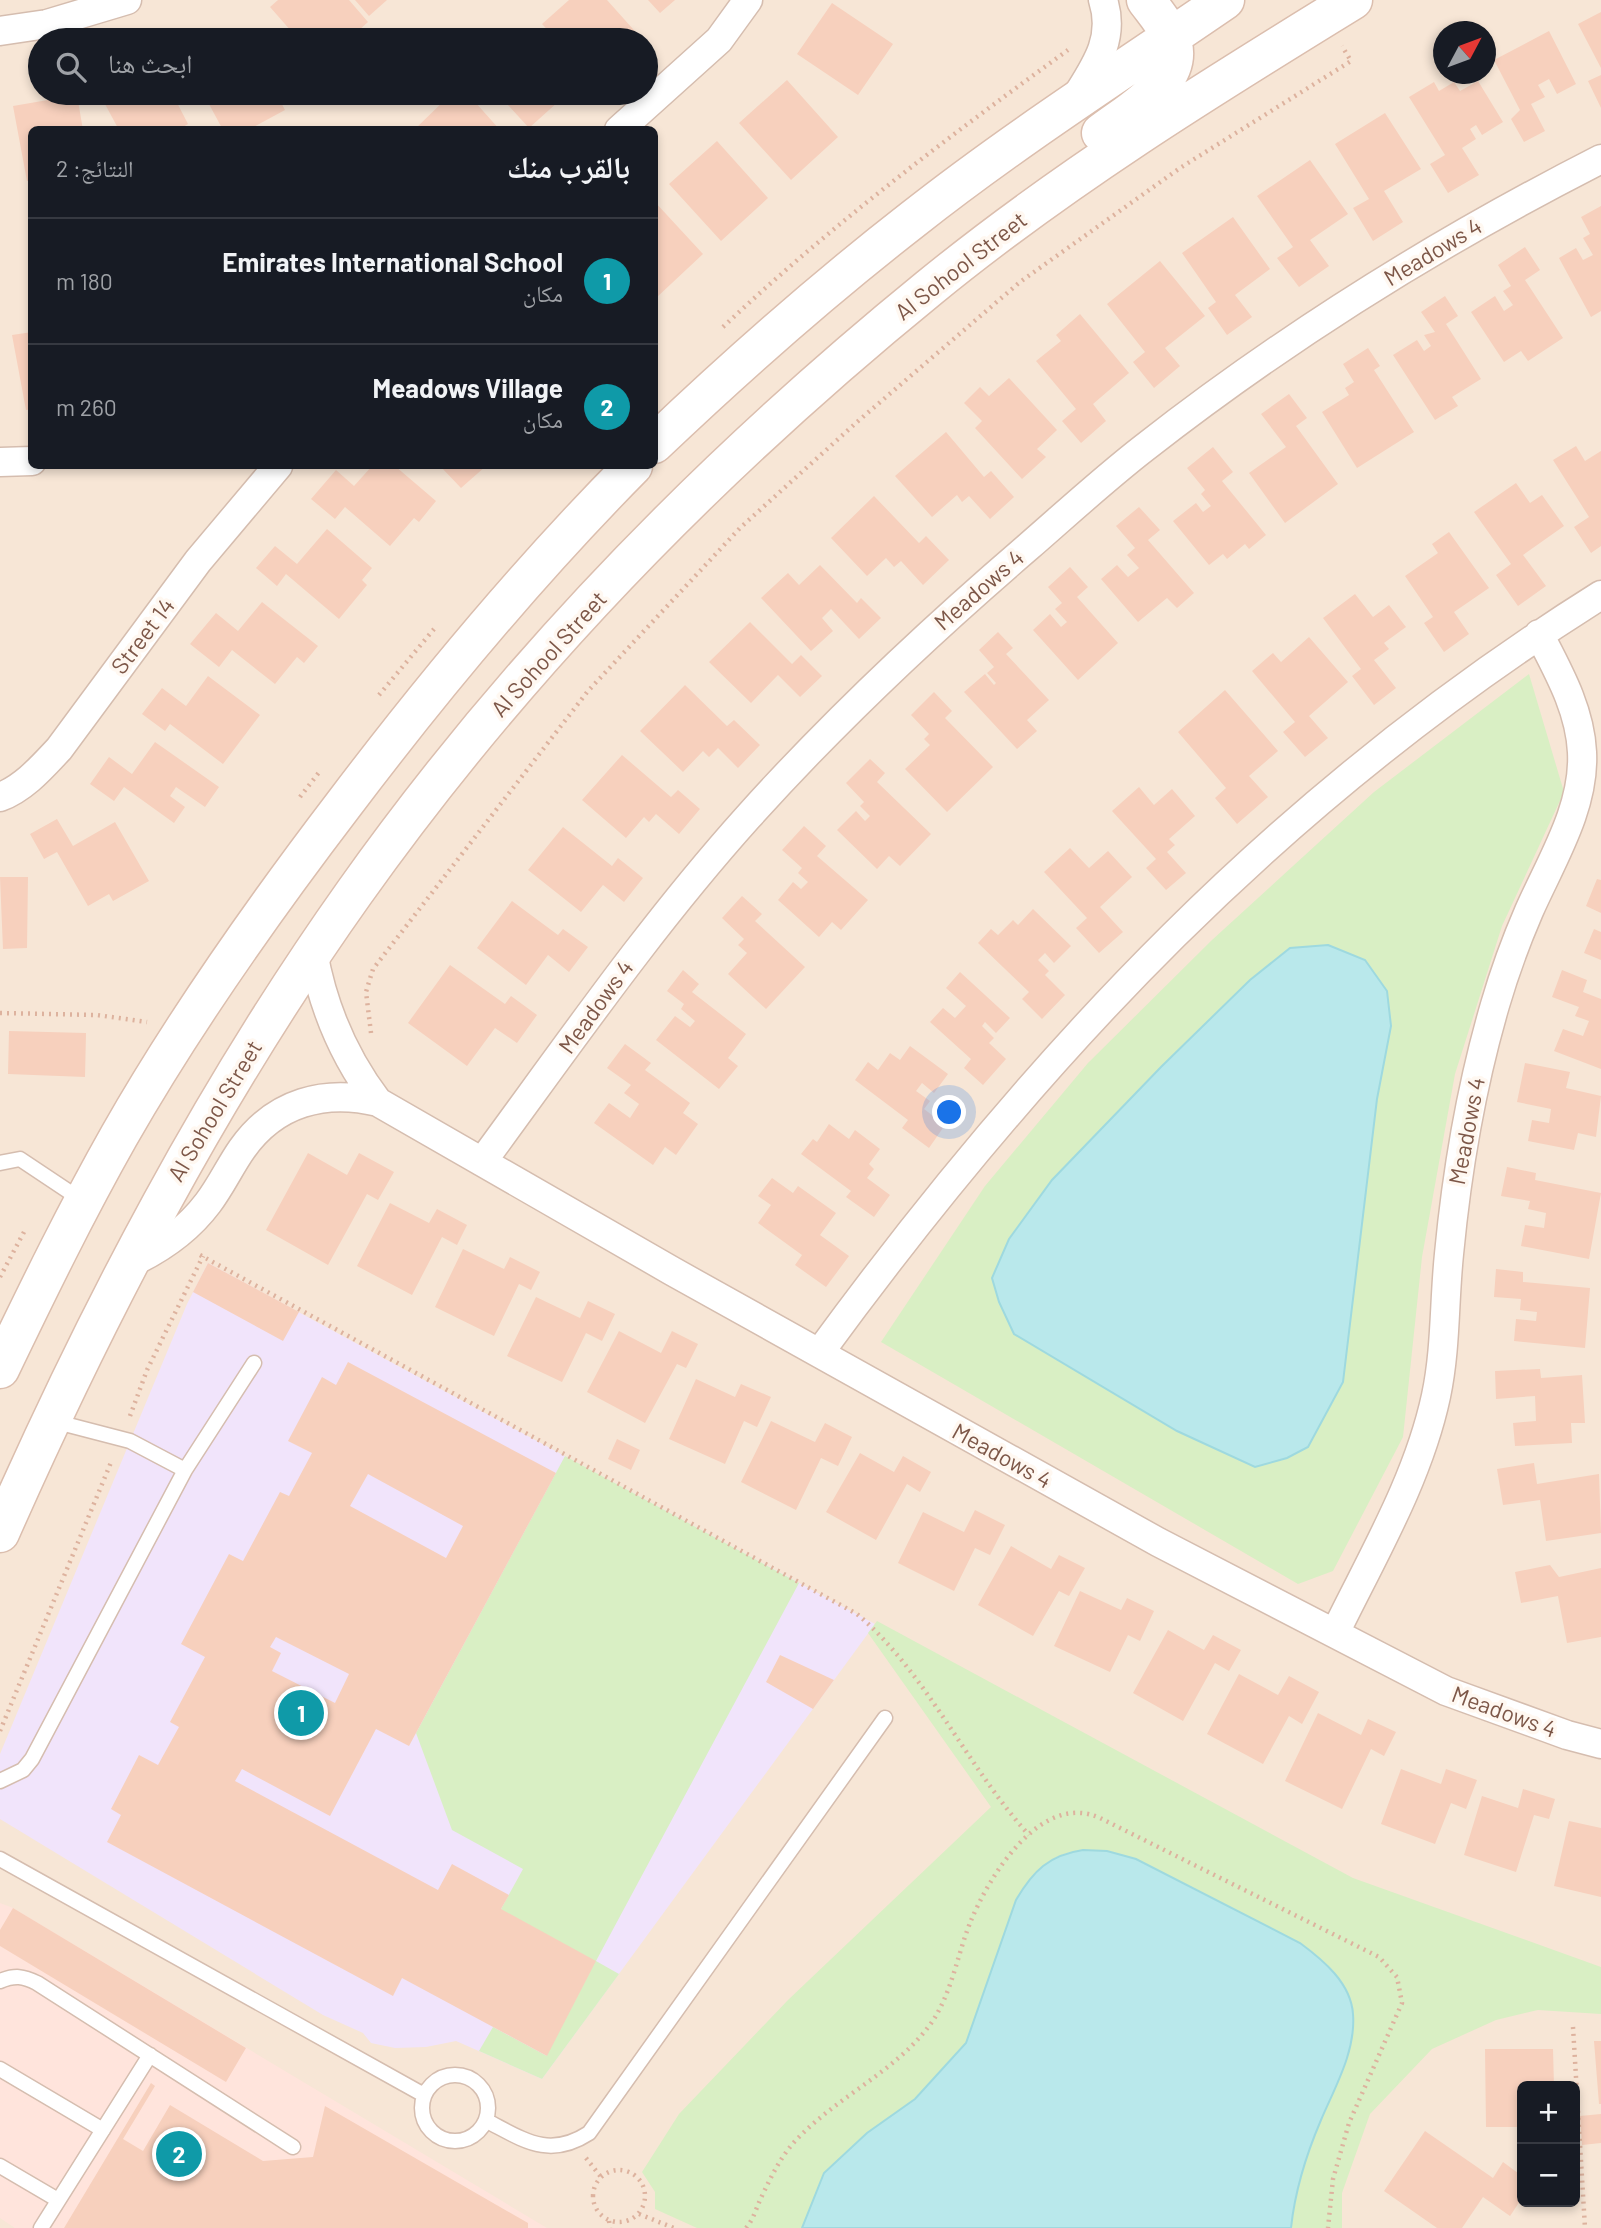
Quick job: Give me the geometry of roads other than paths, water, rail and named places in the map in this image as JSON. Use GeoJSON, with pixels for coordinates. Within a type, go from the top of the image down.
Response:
{"type":"FeatureCollection","features":[{"type":"Feature","properties":{"kind":"main road"},"geometry":{"type":"LineString","coordinates":[[933,284],[1034,188],[1158,89],[1172,65],[1174,51],[1171,37],[1146,0]]}},
{"type":"Feature","properties":{"kind":"main road"},"geometry":{"type":"LineString","coordinates":[[658,440],[735,367],[823,291],[914,218],[1072,102],[1225,0]]}},
{"type":"Feature","properties":{"kind":"main road","name":"Al Sohool Street"},"geometry":{"type":"LineString","coordinates":[[0,1533],[50,1420],[126,1265],[244,1059],[313,952],[396,836],[476,736],[560,638],[740,454],[933,284],[1155,125],[1339,9]]}},
{"type":"Feature","properties":{"kind":"main road"},"geometry":{"type":"LineString","coordinates":[[0,1368],[84,1201],[168,1055],[218,978],[303,858],[417,707],[491,617],[630,469]]}},
{"type":"Feature","properties":{"kind":"street"},"geometry":{"type":"LineString","coordinates":[[0,31],[47,24],[127,0]]}},
{"type":"Feature","properties":{"kind":"street"},"geometry":{"type":"LineString","coordinates":[[658,95],[719,40],[748,0]]}},
{"type":"Feature","properties":{"kind":"street"},"geometry":{"type":"LineString","coordinates":[[1072,102],[1104,48],[1107,21],[1103,0]]}},
{"type":"Feature","properties":{"kind":"street"},"geometry":{"type":"LineString","coordinates":[[623,126],[647,105]]}},
{"type":"Feature","properties":{"kind":"street","name":"Meadows 4"},"geometry":{"type":"LineString","coordinates":[[482,1162],[634,956],[689,887],[806,754],[931,631],[1141,450],[1216,393],[1373,288],[1537,191],[1601,159]]}},
{"type":"Feature","properties":{"kind":"street"},"geometry":{"type":"LineString","coordinates":[[0,462],[28,461]]}},
{"type":"Feature","properties":{"kind":"street","name":"Street 14"},"geometry":{"type":"LineString","coordinates":[[0,797],[10,793],[36,773],[59,749],[198,561],[275,469]]}},
{"type":"Feature","properties":{"kind":"street"},"geometry":{"type":"LineString","coordinates":[[820,1352],[928,1207],[1006,1114],[1152,956],[1309,807],[1411,726],[1539,634],[1601,595]]}},
{"type":"Feature","properties":{"kind":"street","name":"Meadows 4"},"geometry":{"type":"LineString","coordinates":[[1335,1633],[1397,1505],[1420,1452],[1433,1408],[1445,1339],[1446,1281],[1455,1187],[1472,1094],[1495,1003],[1527,914],[1566,828],[1579,791],[1582,752],[1576,714],[1539,634]]}},
{"type":"Feature","properties":{"kind":"street","name":"Meadows 4"},"geometry":{"type":"LineString","coordinates":[[313,952],[325,1006],[344,1051],[379,1102]]}},
{"type":"Feature","properties":{"kind":"street","name":"Meadows 4"},"geometry":{"type":"LineString","coordinates":[[126,1265],[172,1239],[209,1202],[243,1147],[279,1112],[327,1096],[353,1096],[379,1102],[1146,1536],[1446,1691],[1567,1735],[1601,1744]]}},
{"type":"Feature","properties":{"kind":"lane"},"geometry":{"type":"LineString","coordinates":[[1,1159],[20,1159],[84,1201]]}},
{"type":"Feature","properties":{"kind":"lane"},"geometry":{"type":"LineString","coordinates":[[0,1781],[17,1774],[32,1759],[185,1470],[254,1363]]}},
{"type":"Feature","properties":{"kind":"lane"},"geometry":{"type":"LineString","coordinates":[[50,1420],[121,1439],[157,1453],[185,1470]]}},
{"type":"Feature","properties":{"kind":"lane"},"geometry":{"type":"LineString","coordinates":[[486,2121],[542,2146],[575,2142],[589,2133],[885,1718]]}},
{"type":"Feature","properties":{"kind":"lane"},"geometry":{"type":"LineString","coordinates":[[0,1859],[424,2095]]}},
{"type":"Feature","properties":{"kind":"lane"},"geometry":{"type":"LineString","coordinates":[[0,1981],[12,1976],[37,1983],[293,2147]]}},
{"type":"Feature","properties":{"kind":"lane"},"geometry":{"type":"LineString","coordinates":[[41,2228],[150,2055]]}},
{"type":"Feature","properties":{"kind":"lane"},"geometry":{"type":"LineString","coordinates":[[0,2069],[103,2130]]}},
{"type":"Feature","properties":{"kind":"lane"},"geometry":{"type":"LineString","coordinates":[[454,2074],[467,2077],[478,2084],[486,2095],[489,2108],[486,2121],[469,2139],[443,2139],[432,2132],[424,2121],[421,2108],[424,2095],[442,2077],[454,2074]]}},
{"type":"Feature","properties":{"kind":"lane"},"geometry":{"type":"LineString","coordinates":[[0,2166],[58,2200]]}},
{"type":"Feature","properties":{"kind":"water"},"geometry":{"type":"Polygon","coordinates":[[[1328,945],[1365,960],[1387,991],[1391,1026],[1377,1099],[1343,1382],[1308,1447],[1287,1458],[1255,1467],[1177,1431],[1014,1334],[999,1302],[992,1278],[1009,1239],[1052,1180],[1161,1067],[1250,980],[1290,948],[1328,945]]]}},
{"type":"Feature","properties":{"kind":"water"},"geometry":{"type":"Polygon","coordinates":[[[1083,1850],[1107,1851],[1136,1859],[1300,1943],[1334,1973],[1347,1992],[1353,2014],[1348,2055],[1306,2160],[1298,2186],[1291,2228],[802,2228],[824,2173],[867,2133],[915,2099],[966,2043],[1016,1900],[1029,1881],[1051,1860],[1083,1850]]]}},
{"type":"Feature","properties":{"kind":"place","name":"Emirates International School"},"geometry":{"type":"Point","coordinates":[301,1713]}},
{"type":"Feature","properties":{"kind":"place","name":"Meadows Village"},"geometry":{"type":"Point","coordinates":[179,2154]}}]}
